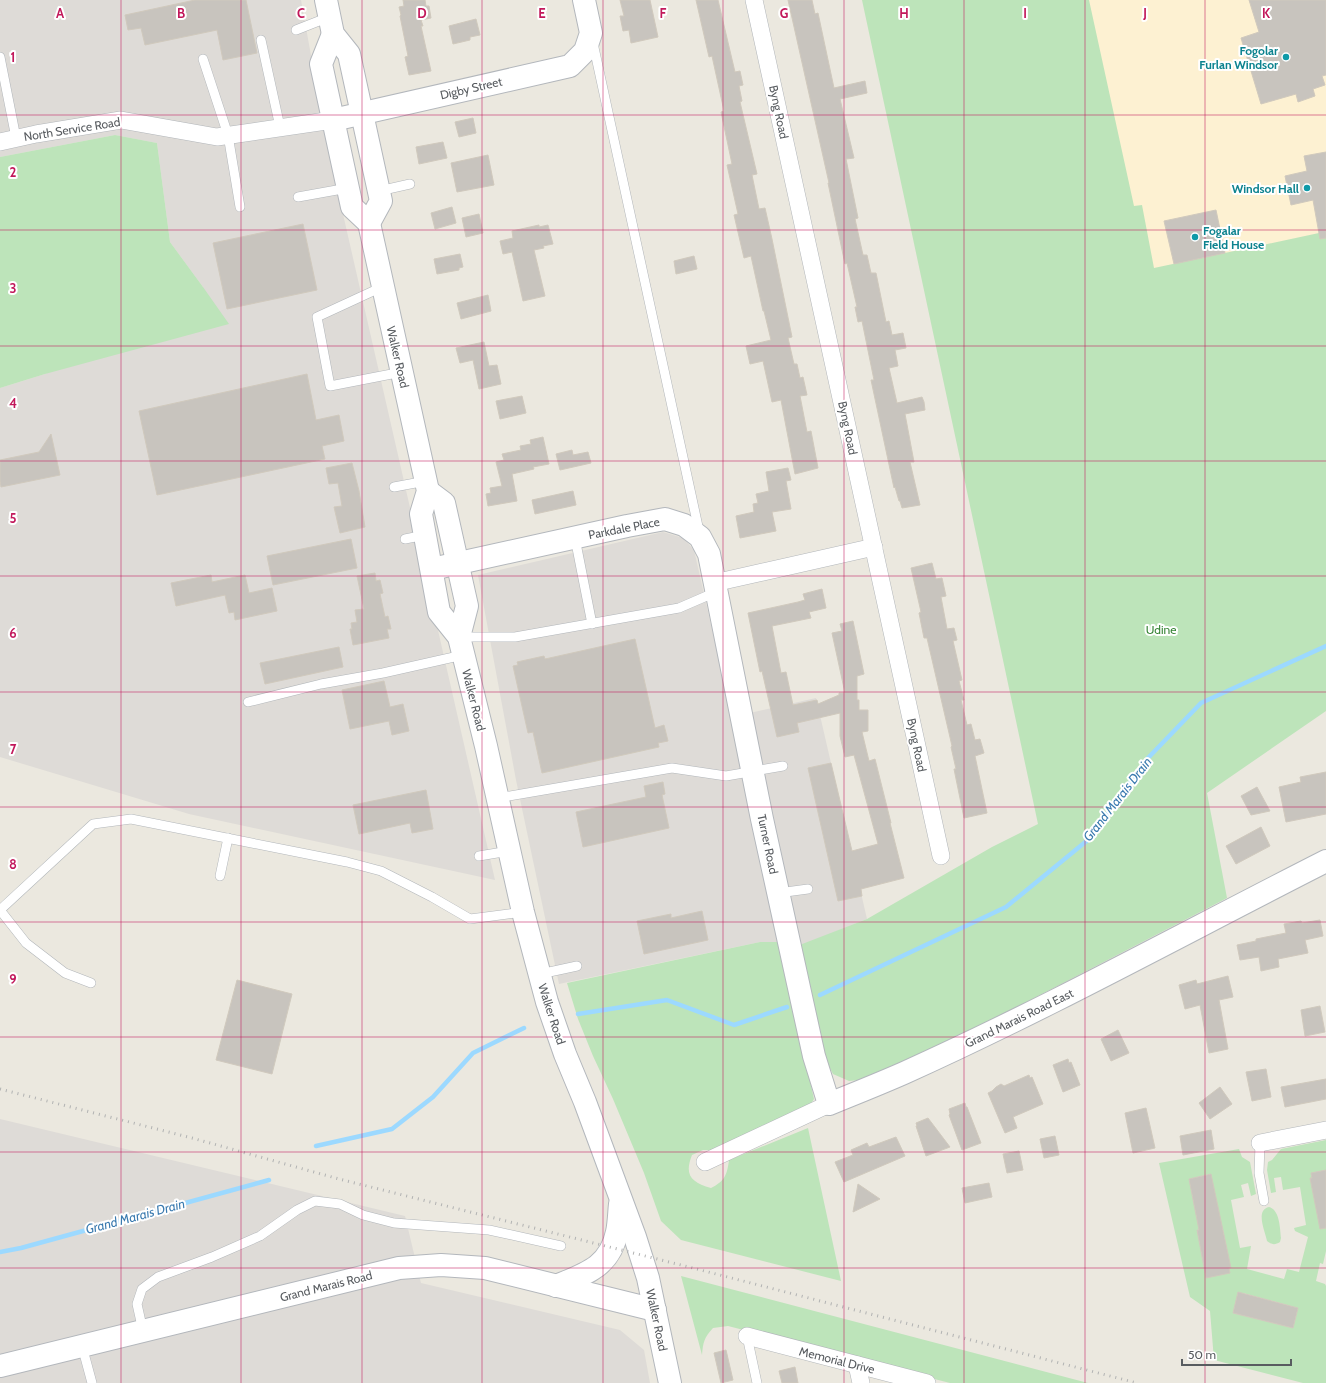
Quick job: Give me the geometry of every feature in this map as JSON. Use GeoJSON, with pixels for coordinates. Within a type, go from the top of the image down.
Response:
{"type":"FeatureCollection","features":[{"type":"Feature","properties":{"kind":"street"},"geometry":{"type":"LineString","coordinates":[[584,0],[591,33]]}},
{"type":"Feature","properties":{"kind":"street","name":"Byng Road"},"geometry":{"type":"LineString","coordinates":[[754,0],[941,856]]}},
{"type":"Feature","properties":{"kind":"street"},"geometry":{"type":"LineString","coordinates":[[329,17],[349,54],[379,191],[381,202],[369,223],[352,207],[321,64],[329,17]]}},
{"type":"Feature","properties":{"kind":"street","name":"Digby Street"},"geometry":{"type":"LineString","coordinates":[[333,120],[570,66],[585,51],[591,33]]}},
{"type":"Feature","properties":{"kind":"street","name":"North Service Road"},"geometry":{"type":"LineString","coordinates":[[8,140],[121,120],[218,137],[333,120]]}},
{"type":"Feature","properties":{"kind":"street","name":"Walker Road"},"geometry":{"type":"LineString","coordinates":[[369,223],[427,486],[415,537],[432,569],[439,612],[461,646],[498,798],[523,912],[547,1002],[565,1054],[585,1102],[635,1237],[648,1278],[670,1383]]}},
{"type":"Feature","properties":{"kind":"street","name":"Walker Road"},"geometry":{"type":"LineString","coordinates":[[427,486],[444,503],[467,606],[461,646]]}},
{"type":"Feature","properties":{"kind":"street","name":"Parkdale Place"},"geometry":{"type":"LineString","coordinates":[[432,569],[665,519],[684,525],[700,536]]}},
{"type":"Feature","properties":{"kind":"street"},"geometry":{"type":"LineString","coordinates":[[700,536],[708,554],[715,587],[874,547]]}},
{"type":"Feature","properties":{"kind":"street","name":"Turner Road"},"geometry":{"type":"LineString","coordinates":[[715,587],[778,893],[814,1056],[829,1104]]}},
{"type":"Feature","properties":{"kind":"street","name":"Grand Marais Road East"},"geometry":{"type":"LineString","coordinates":[[706,1162],[829,1104],[903,1073],[986,1034],[1135,960],[1326,860]]}},
{"type":"Feature","properties":{"kind":"street"},"geometry":{"type":"LineString","coordinates":[[1260,1144],[1326,1130]]}},
{"type":"Feature","properties":{"kind":"street"},"geometry":{"type":"LineString","coordinates":[[556,1286],[583,1275],[602,1263],[611,1251],[617,1232],[620,1198]]}},
{"type":"Feature","properties":{"kind":"street","name":"Grand Marais Road"},"geometry":{"type":"LineString","coordinates":[[0,1366],[399,1268],[442,1264],[485,1268],[655,1310]]}},
{"type":"Feature","properties":{"kind":"street","name":"Memorial Drive"},"geometry":{"type":"LineString","coordinates":[[747,1336],[927,1383]]}},
{"type":"Feature","properties":{"kind":"street"},"geometry":{"type":"LineString","coordinates":[[857,1365],[861,1383]]}},
{"type":"Feature","properties":{"kind":"lane"},"geometry":{"type":"LineString","coordinates":[[296,30],[329,17]]}},
{"type":"Feature","properties":{"kind":"lane"},"geometry":{"type":"LineString","coordinates":[[591,33],[700,536]]}},
{"type":"Feature","properties":{"kind":"lane"},"geometry":{"type":"LineString","coordinates":[[261,40],[280,128]]}},
{"type":"Feature","properties":{"kind":"lane"},"geometry":{"type":"LineString","coordinates":[[0,57],[8,140]]}},
{"type":"Feature","properties":{"kind":"lane"},"geometry":{"type":"LineString","coordinates":[[202,59],[228,135],[240,207]]}},
{"type":"Feature","properties":{"kind":"lane"},"geometry":{"type":"LineString","coordinates":[[379,191],[410,184]]}},
{"type":"Feature","properties":{"kind":"lane"},"geometry":{"type":"LineString","coordinates":[[298,196],[348,188]]}},
{"type":"Feature","properties":{"kind":"lane"},"geometry":{"type":"LineString","coordinates":[[382,287],[317,317],[330,386],[402,372]]}},
{"type":"Feature","properties":{"kind":"lane"},"geometry":{"type":"LineString","coordinates":[[394,487],[427,486]]}},
{"type":"Feature","properties":{"kind":"lane"},"geometry":{"type":"LineString","coordinates":[[575,538],[592,624]]}},
{"type":"Feature","properties":{"kind":"lane"},"geometry":{"type":"LineString","coordinates":[[248,702],[321,684],[382,673],[461,646],[679,608],[715,587]]}},
{"type":"Feature","properties":{"kind":"lane"},"geometry":{"type":"LineString","coordinates":[[498,798],[672,768],[726,776],[782,766]]}},
{"type":"Feature","properties":{"kind":"lane"},"geometry":{"type":"LineString","coordinates":[[91,983],[65,973],[26,943],[0,910],[93,824],[131,819],[347,862],[381,871],[432,896],[470,919],[523,912]]}},
{"type":"Feature","properties":{"kind":"lane"},"geometry":{"type":"LineString","coordinates":[[220,876],[228,838]]}},
{"type":"Feature","properties":{"kind":"lane"},"geometry":{"type":"LineString","coordinates":[[479,856],[509,851]]}},
{"type":"Feature","properties":{"kind":"lane"},"geometry":{"type":"LineString","coordinates":[[778,893],[808,889]]}},
{"type":"Feature","properties":{"kind":"lane"},"geometry":{"type":"LineString","coordinates":[[540,974],[577,966]]}},
{"type":"Feature","properties":{"kind":"lane"},"geometry":{"type":"LineString","coordinates":[[1260,1144],[1259,1173],[1264,1201]]}},
{"type":"Feature","properties":{"kind":"lane"},"geometry":{"type":"LineString","coordinates":[[143,1332],[137,1304],[142,1289],[158,1277],[260,1236],[297,1210],[315,1201],[340,1204],[363,1215],[394,1223],[490,1230],[561,1246]]}},
{"type":"Feature","properties":{"kind":"lane"},"geometry":{"type":"LineString","coordinates":[[747,1336],[757,1383]]}},
{"type":"Feature","properties":{"kind":"lane"},"geometry":{"type":"LineString","coordinates":[[82,1346],[92,1383]]}},
{"type":"Feature","properties":{"kind":"shaded area"},"geometry":{"type":"Polygon","coordinates":[[[0,0],[301,0],[327,144],[495,880],[189,814],[0,757],[0,388],[45,374],[203,287],[170,242],[157,143],[115,135],[0,157],[0,0]]]}},
{"type":"Feature","properties":{"kind":"shaded area"},"geometry":{"type":"Polygon","coordinates":[[[862,0],[1326,0],[1326,426],[862,0]]]}},
{"type":"Feature","properties":{"kind":"shaded area"},"geometry":{"type":"Polygon","coordinates":[[[663,532],[683,538],[694,550],[732,717],[816,698],[867,919],[803,945],[797,946],[780,942],[760,942],[559,984],[516,780],[478,575],[663,532]]]}},
{"type":"Feature","properties":{"kind":"shaded area"},"geometry":{"type":"Polygon","coordinates":[[[0,1119],[405,1216],[421,1283],[620,1330],[644,1350],[650,1383],[0,1383],[0,1119]]]}},
{"type":"Feature","properties":{"kind":"green space","name":"Udine"},"geometry":{"type":"Polygon","coordinates":[[[862,0],[1089,0],[1134,206],[1142,205],[1154,268],[1319,233],[1326,220],[1326,711],[1207,793],[1227,898],[938,1048],[869,1079],[849,1081],[833,1074],[823,1055],[797,946],[867,919],[992,847],[1038,824],[862,0]]]}},
{"type":"Feature","properties":{"kind":"green space"},"geometry":{"type":"Polygon","coordinates":[[[115,135],[157,143],[170,242],[229,324],[45,374],[0,388],[0,157],[115,135]]]}},
{"type":"Feature","properties":{"kind":"green space"},"geometry":{"type":"Polygon","coordinates":[[[760,942],[780,942],[814,1099],[810,1105],[711,1150],[703,1150],[692,1155],[689,1173],[698,1183],[711,1188],[719,1183],[724,1177],[729,1160],[808,1128],[841,1281],[681,1240],[661,1221],[644,1173],[578,1019],[567,983],[760,942]]]}},
{"type":"Feature","properties":{"kind":"green space"},"geometry":{"type":"Polygon","coordinates":[[[1326,1140],[1326,1170],[1312,1173],[1312,1178],[1310,1178],[1326,1220],[1326,1251],[1323,1264],[1320,1263],[1316,1281],[1325,1284],[1326,1286],[1326,1383],[1303,1383],[1214,1360],[1210,1311],[1190,1297],[1159,1163],[1239,1149],[1242,1157],[1250,1162],[1256,1194],[1251,1196],[1248,1183],[1241,1185],[1244,1197],[1231,1200],[1240,1248],[1251,1246],[1247,1269],[1284,1279],[1287,1269],[1299,1272],[1308,1237],[1295,1231],[1294,1228],[1306,1225],[1300,1187],[1283,1190],[1281,1177],[1274,1178],[1276,1192],[1271,1193],[1267,1170],[1268,1162],[1272,1160],[1281,1149],[1326,1140]],[[1210,1174],[1189,1179],[1197,1219],[1210,1174]],[[1220,1226],[1197,1230],[1206,1278],[1230,1268],[1223,1230],[1220,1226]],[[1238,1293],[1233,1313],[1293,1328],[1298,1308],[1243,1293],[1238,1293]]]}},
{"type":"Feature","properties":{"kind":"green space"},"geometry":{"type":"Polygon","coordinates":[[[1269,1207],[1275,1212],[1280,1225],[1280,1242],[1275,1244],[1267,1241],[1262,1221],[1262,1212],[1269,1207]]]}},
{"type":"Feature","properties":{"kind":"green space"},"geometry":{"type":"Polygon","coordinates":[[[681,1276],[1088,1383],[950,1383],[728,1326],[713,1328],[704,1340],[702,1355],[681,1276]]]}},
{"type":"Feature","properties":{"kind":"building"},"geometry":{"type":"Polygon","coordinates":[[[195,0],[246,0],[257,53],[223,60],[217,30],[145,45],[141,28],[128,30],[125,15],[195,0]]]}},
{"type":"Feature","properties":{"kind":"building"},"geometry":{"type":"Polygon","coordinates":[[[403,0],[425,0],[426,6],[429,6],[431,18],[421,20],[423,26],[421,26],[431,71],[409,75],[405,57],[408,56],[399,7],[404,6],[403,0]]]}},
{"type":"Feature","properties":{"kind":"building"},"geometry":{"type":"Polygon","coordinates":[[[620,0],[650,0],[658,37],[631,43],[629,30],[623,31],[620,16],[624,16],[620,0]]]}},
{"type":"Feature","properties":{"kind":"building"},"geometry":{"type":"Polygon","coordinates":[[[696,0],[718,0],[735,72],[740,71],[743,85],[739,86],[742,101],[740,102],[757,174],[752,175],[759,209],[765,208],[772,239],[792,337],[788,338],[794,364],[797,364],[800,378],[803,377],[807,395],[800,396],[807,432],[811,431],[818,468],[795,474],[781,400],[772,402],[763,361],[750,364],[746,346],[771,340],[751,256],[744,258],[734,215],[738,214],[727,165],[732,164],[721,112],[724,111],[712,56],[709,57],[696,0]]]}},
{"type":"Feature","properties":{"kind":"building"},"geometry":{"type":"Polygon","coordinates":[[[788,0],[812,0],[815,14],[818,13],[834,88],[865,81],[867,93],[840,99],[854,158],[846,159],[858,218],[855,219],[863,255],[867,255],[871,273],[876,273],[886,322],[889,321],[892,335],[903,333],[906,348],[895,350],[898,366],[889,368],[897,403],[922,397],[924,402],[925,410],[905,414],[914,462],[910,462],[920,505],[902,508],[895,487],[894,488],[871,380],[874,380],[862,321],[858,322],[855,307],[857,307],[847,263],[845,264],[829,183],[788,0]]]}},
{"type":"Feature","properties":{"kind":"building","name":"Fogolar Furlan Windsor"},"geometry":{"type":"Polygon","coordinates":[[[1249,0],[1326,0],[1326,75],[1322,76],[1325,85],[1313,89],[1315,96],[1298,102],[1296,94],[1261,104],[1241,38],[1259,32],[1249,0]]]}},
{"type":"Feature","properties":{"kind":"building"},"geometry":{"type":"Polygon","coordinates":[[[476,19],[480,35],[470,37],[470,40],[453,44],[449,26],[476,19]]]}},
{"type":"Feature","properties":{"kind":"building"},"geometry":{"type":"Polygon","coordinates":[[[473,118],[476,133],[459,137],[455,122],[473,118]]]}},
{"type":"Feature","properties":{"kind":"building"},"geometry":{"type":"Polygon","coordinates":[[[443,142],[447,158],[419,164],[416,147],[443,142]]]}},
{"type":"Feature","properties":{"kind":"building","name":"Windsor Hall"},"geometry":{"type":"Polygon","coordinates":[[[1326,152],[1326,238],[1320,239],[1313,200],[1291,205],[1285,176],[1307,171],[1304,156],[1326,152]]]}},
{"type":"Feature","properties":{"kind":"building"},"geometry":{"type":"Polygon","coordinates":[[[488,155],[494,185],[457,192],[451,163],[488,155]]]}},
{"type":"Feature","properties":{"kind":"building"},"geometry":{"type":"Polygon","coordinates":[[[452,207],[456,223],[435,229],[431,213],[452,207]]]}},
{"type":"Feature","properties":{"kind":"building","name":"Fogalar Field House"},"geometry":{"type":"Polygon","coordinates":[[[1216,210],[1225,253],[1174,264],[1164,221],[1216,210]]]}},
{"type":"Feature","properties":{"kind":"building"},"geometry":{"type":"Polygon","coordinates":[[[479,214],[483,233],[466,237],[462,218],[479,214]]]}},
{"type":"Feature","properties":{"kind":"building"},"geometry":{"type":"Polygon","coordinates":[[[303,224],[317,290],[227,309],[213,243],[303,224]]]}},
{"type":"Feature","properties":{"kind":"building"},"geometry":{"type":"Polygon","coordinates":[[[539,225],[539,227],[548,225],[553,244],[534,250],[545,296],[523,301],[512,252],[503,254],[500,241],[513,238],[512,231],[539,225]]]}},
{"type":"Feature","properties":{"kind":"building"},"geometry":{"type":"Polygon","coordinates":[[[460,254],[463,267],[459,268],[459,270],[437,274],[434,259],[460,254]]]}},
{"type":"Feature","properties":{"kind":"building"},"geometry":{"type":"Polygon","coordinates":[[[694,256],[697,269],[676,274],[674,261],[694,256]]]}},
{"type":"Feature","properties":{"kind":"building"},"geometry":{"type":"Polygon","coordinates":[[[488,295],[491,311],[461,319],[457,303],[488,295]]]}},
{"type":"Feature","properties":{"kind":"building"},"geometry":{"type":"Polygon","coordinates":[[[484,342],[489,366],[497,365],[501,384],[479,389],[473,360],[460,363],[456,348],[484,342]]]}},
{"type":"Feature","properties":{"kind":"building"},"geometry":{"type":"Polygon","coordinates":[[[307,374],[316,420],[339,415],[344,441],[322,446],[325,459],[157,495],[139,411],[307,374]]]}},
{"type":"Feature","properties":{"kind":"building"},"geometry":{"type":"Polygon","coordinates":[[[522,396],[526,413],[500,419],[496,401],[522,396]]]}},
{"type":"Feature","properties":{"kind":"building"},"geometry":{"type":"Polygon","coordinates":[[[51,434],[60,475],[1,487],[0,460],[39,452],[51,434]]]}},
{"type":"Feature","properties":{"kind":"building"},"geometry":{"type":"Polygon","coordinates":[[[543,437],[549,464],[533,467],[534,469],[512,474],[517,501],[488,506],[486,494],[491,493],[490,488],[502,486],[496,462],[504,460],[502,454],[521,450],[520,446],[531,444],[530,440],[543,437]]]}},
{"type":"Feature","properties":{"kind":"building"},"geometry":{"type":"Polygon","coordinates":[[[572,450],[573,455],[588,452],[591,463],[560,470],[556,454],[572,450]]]}},
{"type":"Feature","properties":{"kind":"building"},"geometry":{"type":"Polygon","coordinates":[[[352,463],[359,491],[365,527],[340,533],[334,507],[342,506],[338,483],[329,484],[326,468],[352,463]]]}},
{"type":"Feature","properties":{"kind":"building"},"geometry":{"type":"Polygon","coordinates":[[[788,468],[791,480],[786,481],[791,509],[772,512],[776,531],[740,538],[736,516],[754,512],[753,504],[758,503],[756,494],[769,491],[766,472],[788,468]]]}},
{"type":"Feature","properties":{"kind":"building"},"geometry":{"type":"Polygon","coordinates":[[[573,491],[576,505],[535,514],[532,500],[573,491]]]}},
{"type":"Feature","properties":{"kind":"building"},"geometry":{"type":"Polygon","coordinates":[[[351,539],[357,568],[273,585],[267,556],[351,539]]]}},
{"type":"Feature","properties":{"kind":"building"},"geometry":{"type":"Polygon","coordinates":[[[932,563],[936,579],[942,578],[946,596],[941,597],[947,629],[954,628],[957,640],[953,641],[962,680],[959,681],[964,700],[961,700],[967,725],[971,724],[975,740],[980,739],[984,753],[975,756],[987,813],[964,818],[954,769],[956,769],[952,746],[927,638],[924,638],[919,613],[921,612],[911,568],[932,563]]]}},
{"type":"Feature","properties":{"kind":"building"},"geometry":{"type":"Polygon","coordinates":[[[375,573],[376,581],[380,580],[383,593],[380,594],[385,617],[388,616],[391,629],[387,629],[389,638],[353,645],[350,629],[352,629],[351,623],[357,622],[355,610],[364,609],[357,576],[375,573]]]}},
{"type":"Feature","properties":{"kind":"building"},"geometry":{"type":"Polygon","coordinates":[[[211,575],[212,582],[245,575],[249,593],[272,588],[277,611],[235,620],[234,612],[229,613],[225,595],[176,606],[171,583],[211,575]]]}},
{"type":"Feature","properties":{"kind":"building"},"geometry":{"type":"Polygon","coordinates":[[[822,589],[826,608],[809,612],[811,618],[772,626],[781,673],[786,672],[793,705],[817,700],[818,704],[839,695],[839,693],[845,693],[832,633],[842,631],[840,624],[853,621],[864,674],[857,676],[857,700],[859,700],[859,710],[868,710],[868,731],[862,732],[869,761],[875,759],[904,878],[861,889],[862,896],[838,901],[808,768],[831,763],[852,851],[878,844],[854,755],[845,757],[840,736],[840,713],[797,723],[799,732],[777,737],[762,671],[760,672],[748,613],[805,600],[803,594],[822,589]]]}},
{"type":"Feature","properties":{"kind":"building"},"geometry":{"type":"Polygon","coordinates":[[[635,639],[655,728],[664,725],[668,741],[658,743],[659,747],[542,773],[533,732],[528,733],[513,666],[518,665],[517,662],[544,656],[545,659],[635,639]]]}},
{"type":"Feature","properties":{"kind":"building"},"geometry":{"type":"Polygon","coordinates":[[[339,647],[343,667],[265,684],[260,663],[339,647]]]}},
{"type":"Feature","properties":{"kind":"building"},"geometry":{"type":"Polygon","coordinates":[[[384,681],[390,707],[403,704],[409,731],[392,735],[389,721],[350,729],[342,690],[384,681]]]}},
{"type":"Feature","properties":{"kind":"building"},"geometry":{"type":"Polygon","coordinates":[[[1326,772],[1326,814],[1286,822],[1279,787],[1301,782],[1300,777],[1326,772]]]}},
{"type":"Feature","properties":{"kind":"building"},"geometry":{"type":"Polygon","coordinates":[[[663,782],[665,794],[662,795],[669,828],[583,847],[576,812],[646,797],[644,786],[663,782]]]}},
{"type":"Feature","properties":{"kind":"building"},"geometry":{"type":"Polygon","coordinates":[[[1257,787],[1270,811],[1251,815],[1241,796],[1257,787]]]}},
{"type":"Feature","properties":{"kind":"building"},"geometry":{"type":"Polygon","coordinates":[[[426,790],[433,829],[412,833],[410,823],[359,834],[353,805],[426,790]]]}},
{"type":"Feature","properties":{"kind":"building"},"geometry":{"type":"Polygon","coordinates":[[[1261,827],[1270,846],[1236,864],[1226,846],[1261,827]]]}},
{"type":"Feature","properties":{"kind":"building"},"geometry":{"type":"Polygon","coordinates":[[[702,911],[708,940],[644,954],[637,921],[671,914],[671,918],[702,911]]]}},
{"type":"Feature","properties":{"kind":"building"},"geometry":{"type":"Polygon","coordinates":[[[1320,920],[1323,936],[1305,940],[1308,953],[1278,959],[1279,967],[1261,971],[1259,957],[1240,960],[1237,945],[1256,941],[1256,939],[1286,933],[1284,924],[1320,920]]]}},
{"type":"Feature","properties":{"kind":"building"},"geometry":{"type":"Polygon","coordinates":[[[1228,976],[1233,997],[1219,1000],[1228,1049],[1209,1053],[1200,1005],[1185,1009],[1179,985],[1196,980],[1197,984],[1228,976]]]}},
{"type":"Feature","properties":{"kind":"building"},"geometry":{"type":"Polygon","coordinates":[[[237,980],[292,994],[272,1074],[216,1060],[237,980]]]}},
{"type":"Feature","properties":{"kind":"building"},"geometry":{"type":"Polygon","coordinates":[[[1320,1006],[1325,1032],[1305,1036],[1301,1010],[1320,1006]]]}},
{"type":"Feature","properties":{"kind":"building"},"geometry":{"type":"Polygon","coordinates":[[[1118,1030],[1129,1053],[1111,1061],[1101,1039],[1118,1030]]]}},
{"type":"Feature","properties":{"kind":"building"},"geometry":{"type":"Polygon","coordinates":[[[1068,1059],[1069,1063],[1071,1062],[1080,1085],[1063,1092],[1053,1065],[1068,1059]]]}},
{"type":"Feature","properties":{"kind":"building"},"geometry":{"type":"Polygon","coordinates":[[[1266,1069],[1271,1097],[1252,1101],[1246,1072],[1266,1069]]]}},
{"type":"Feature","properties":{"kind":"building"},"geometry":{"type":"Polygon","coordinates":[[[1029,1075],[1030,1078],[1032,1077],[1043,1104],[1013,1117],[1017,1128],[1005,1133],[988,1093],[1001,1084],[1004,1086],[1029,1075]]]}},
{"type":"Feature","properties":{"kind":"building"},"geometry":{"type":"Polygon","coordinates":[[[1326,1079],[1326,1099],[1285,1107],[1281,1087],[1326,1079]]]}},
{"type":"Feature","properties":{"kind":"building"},"geometry":{"type":"Polygon","coordinates":[[[1220,1087],[1232,1104],[1210,1119],[1199,1103],[1220,1087]]]}},
{"type":"Feature","properties":{"kind":"building"},"geometry":{"type":"Polygon","coordinates":[[[965,1103],[981,1143],[962,1150],[949,1115],[949,1109],[965,1103]]]}},
{"type":"Feature","properties":{"kind":"building"},"geometry":{"type":"Polygon","coordinates":[[[1146,1108],[1155,1148],[1133,1153],[1125,1113],[1146,1108]]]}},
{"type":"Feature","properties":{"kind":"building"},"geometry":{"type":"Polygon","coordinates":[[[928,1118],[950,1147],[926,1156],[916,1123],[928,1118]]]}},
{"type":"Feature","properties":{"kind":"building"},"geometry":{"type":"Polygon","coordinates":[[[1211,1130],[1214,1149],[1183,1155],[1180,1136],[1211,1130]]]}},
{"type":"Feature","properties":{"kind":"building"},"geometry":{"type":"Polygon","coordinates":[[[1055,1136],[1059,1155],[1044,1158],[1040,1139],[1055,1136]]]}},
{"type":"Feature","properties":{"kind":"building"},"geometry":{"type":"Polygon","coordinates":[[[896,1137],[905,1156],[844,1182],[835,1162],[853,1155],[851,1150],[867,1143],[869,1147],[896,1137]]]}},
{"type":"Feature","properties":{"kind":"building"},"geometry":{"type":"Polygon","coordinates":[[[1019,1151],[1023,1170],[1007,1173],[1003,1154],[1019,1151]]]}},
{"type":"Feature","properties":{"kind":"building"},"geometry":{"type":"Polygon","coordinates":[[[1326,1170],[1326,1228],[1320,1229],[1310,1178],[1312,1178],[1311,1173],[1326,1170]]]}},
{"type":"Feature","properties":{"kind":"building"},"geometry":{"type":"Polygon","coordinates":[[[1211,1174],[1231,1268],[1229,1268],[1230,1273],[1206,1278],[1197,1230],[1199,1230],[1189,1179],[1211,1174]]]}},
{"type":"Feature","properties":{"kind":"building"},"geometry":{"type":"Polygon","coordinates":[[[989,1183],[992,1197],[965,1203],[962,1188],[989,1183]]]}},
{"type":"Feature","properties":{"kind":"building"},"geometry":{"type":"Polygon","coordinates":[[[858,1184],[880,1199],[853,1212],[858,1184]]]}},
{"type":"Feature","properties":{"kind":"building"},"geometry":{"type":"Polygon","coordinates":[[[1238,1292],[1298,1308],[1293,1328],[1233,1313],[1238,1292]]]}},
{"type":"Feature","properties":{"kind":"building"},"geometry":{"type":"Polygon","coordinates":[[[726,1350],[733,1380],[721,1383],[714,1353],[726,1350]]]}},
{"type":"Feature","properties":{"kind":"building"},"geometry":{"type":"Polygon","coordinates":[[[795,1367],[798,1383],[782,1383],[779,1371],[795,1367]]]}},
{"type":"Feature","properties":{"kind":"waterway","name":"Grand Marais Drain"},"geometry":{"type":"LineString","coordinates":[[820,995],[1006,907],[1089,839],[1148,758],[1201,703],[1326,646]]}},
{"type":"Feature","properties":{"kind":"waterway","name":"Grand Marais Drain"},"geometry":{"type":"LineString","coordinates":[[578,1014],[667,1000],[734,1025],[787,1007]]}},
{"type":"Feature","properties":{"kind":"waterway","name":"Grand Marais Drain"},"geometry":{"type":"LineString","coordinates":[[316,1146],[392,1129],[433,1097],[473,1053],[524,1028]]}},
{"type":"Feature","properties":{"kind":"waterway","name":"Grand Marais Drain"},"geometry":{"type":"LineString","coordinates":[[0,1252],[21,1248],[269,1180]]}},
{"type":"Feature","properties":{"kind":"railway"},"geometry":{"type":"LineString","coordinates":[[0,1089],[192,1138],[339,1179],[689,1267],[1137,1383]]}},
{"type":"Feature","properties":{"kind":"place","name":"Fogolar Furlan Windsor"},"geometry":{"type":"Point","coordinates":[1286,57]}},
{"type":"Feature","properties":{"kind":"place","name":"Windsor Hall"},"geometry":{"type":"Point","coordinates":[1307,188]}},
{"type":"Feature","properties":{"kind":"place","name":"Fogalar Field House"},"geometry":{"type":"Point","coordinates":[1195,237]}}]}
